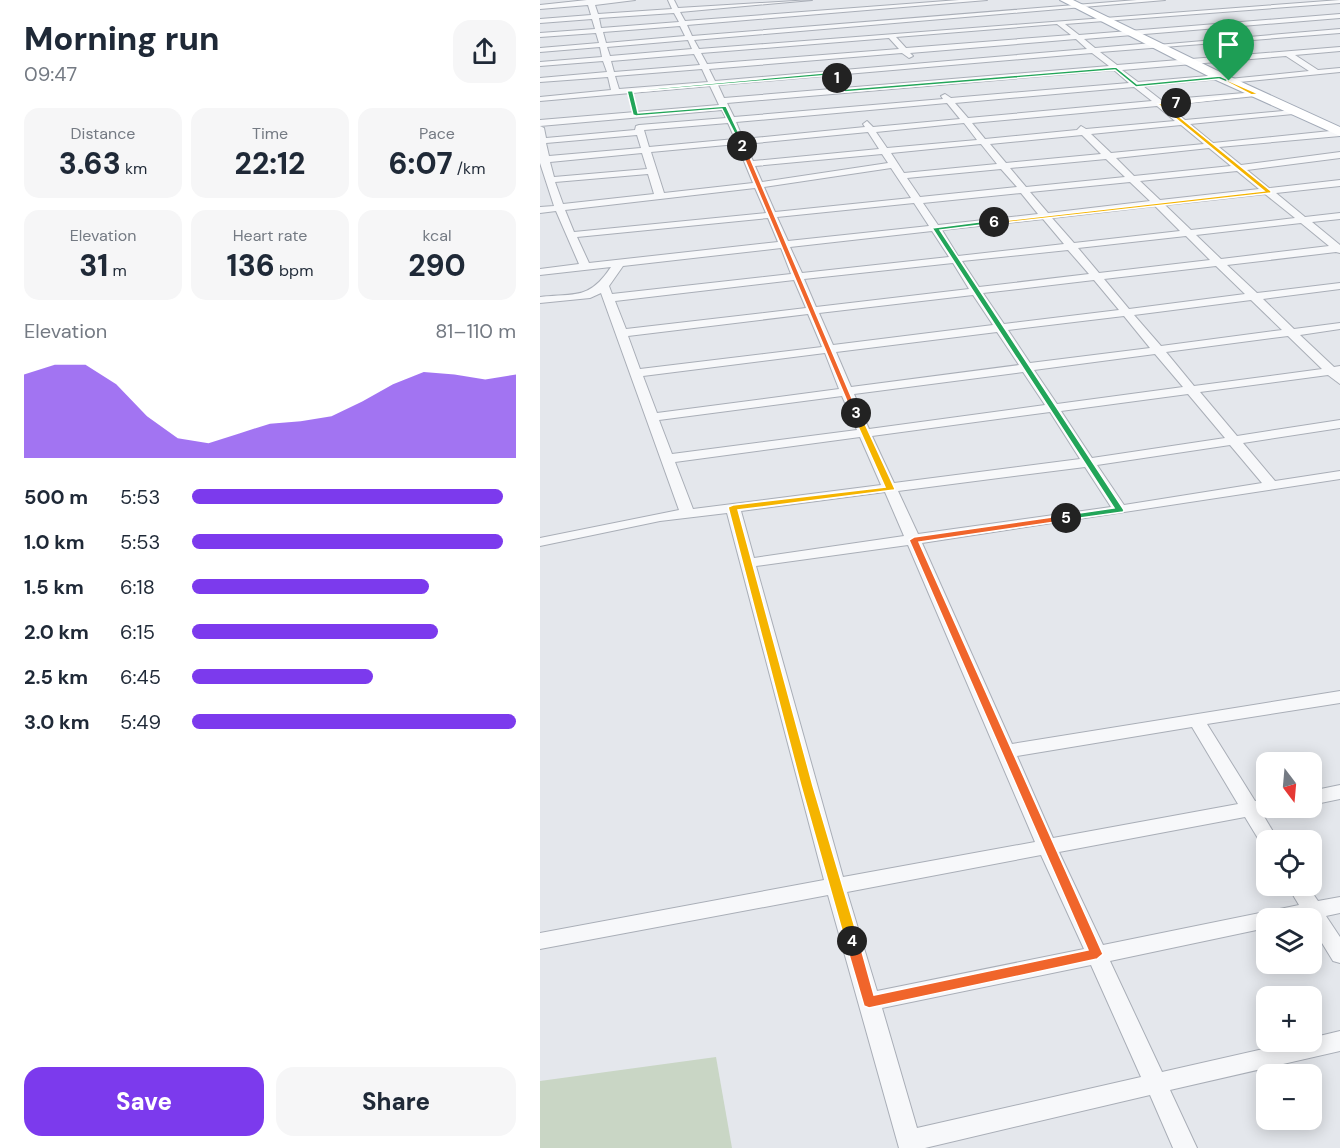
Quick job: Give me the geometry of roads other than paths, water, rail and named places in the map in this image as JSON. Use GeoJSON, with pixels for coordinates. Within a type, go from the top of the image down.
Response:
{"type":"FeatureCollection","features":[{"type":"Feature","properties":{"kind":"main road"},"geometry":{"type":"LineString","coordinates":[[1070,3],[1155,46],[1340,133]]}},
{"type":"Feature","properties":{"kind":"street"},"geometry":{"type":"LineString","coordinates":[[540,7],[632,0]]}},
{"type":"Feature","properties":{"kind":"street"},"geometry":{"type":"LineString","coordinates":[[670,0],[741,142],[864,432],[914,540],[1047,846],[1185,1148]]}},
{"type":"Feature","properties":{"kind":"street"},"geometry":{"type":"LineString","coordinates":[[540,21],[739,3],[809,0]]}},
{"type":"Feature","properties":{"kind":"street"},"geometry":{"type":"LineString","coordinates":[[540,35],[749,18],[826,9],[985,0],[1027,25]]}},
{"type":"Feature","properties":{"kind":"street"},"geometry":{"type":"LineString","coordinates":[[540,50],[1006,12],[1070,3],[1162,0]]}},
{"type":"Feature","properties":{"kind":"street"},"geometry":{"type":"LineString","coordinates":[[1202,0],[1318,73]]}},
{"type":"Feature","properties":{"kind":"street"},"geometry":{"type":"LineString","coordinates":[[1290,0],[1340,30]]}},
{"type":"Feature","properties":{"kind":"street"},"geometry":{"type":"LineString","coordinates":[[540,64],[1100,18],[1340,1]]}},
{"type":"Feature","properties":{"kind":"street"},"geometry":{"type":"LineString","coordinates":[[591,2],[616,92]]}},
{"type":"Feature","properties":{"kind":"street"},"geometry":{"type":"LineString","coordinates":[[739,3],[766,46]]}},
{"type":"Feature","properties":{"kind":"street"},"geometry":{"type":"LineString","coordinates":[[906,3],[935,32]]}},
{"type":"Feature","properties":{"kind":"street"},"geometry":{"type":"LineString","coordinates":[[826,9],[850,39]]}},
{"type":"Feature","properties":{"kind":"street"},"geometry":{"type":"LineString","coordinates":[[540,80],[1340,16]]}},
{"type":"Feature","properties":{"kind":"street"},"geometry":{"type":"LineString","coordinates":[[1059,22],[1340,249]]}},
{"type":"Feature","properties":{"kind":"street"},"geometry":{"type":"LineString","coordinates":[[978,28],[1290,332],[1337,374]]}},
{"type":"Feature","properties":{"kind":"street"},"geometry":{"type":"LineString","coordinates":[[540,123],[711,84],[1340,30]]}},
{"type":"Feature","properties":{"kind":"street"},"geometry":{"type":"LineString","coordinates":[[891,36],[934,83],[1272,486]]}},
{"type":"Feature","properties":{"kind":"street"},"geometry":{"type":"LineString","coordinates":[[811,42],[858,109],[1120,510]]}},
{"type":"Feature","properties":{"kind":"street"},"geometry":{"type":"LineString","coordinates":[[540,99],[616,92],[633,103],[722,104],[934,83],[1340,49]]}},
{"type":"Feature","properties":{"kind":"street"},"geometry":{"type":"LineString","coordinates":[[541,141],[731,120],[1340,70]]}},
{"type":"Feature","properties":{"kind":"street"},"geometry":{"type":"LineString","coordinates":[[542,160],[1256,94]]}},
{"type":"Feature","properties":{"kind":"street"},"geometry":{"type":"LineString","coordinates":[[633,103],[660,197]]}},
{"type":"Feature","properties":{"kind":"street"},"geometry":{"type":"LineString","coordinates":[[749,164],[1293,112]]}},
{"type":"Feature","properties":{"kind":"street"},"geometry":{"type":"LineString","coordinates":[[540,128],[542,160],[558,207],[585,266]]}},
{"type":"Feature","properties":{"kind":"street"},"geometry":{"type":"LineString","coordinates":[[901,176],[1340,133]]}},
{"type":"Feature","properties":{"kind":"street"},"geometry":{"type":"LineString","coordinates":[[571,236],[1239,168],[1340,155]]}},
{"type":"Feature","properties":{"kind":"street"},"geometry":{"type":"LineString","coordinates":[[540,210],[759,185],[894,165]]}},
{"type":"Feature","properties":{"kind":"street"},"geometry":{"type":"LineString","coordinates":[[549,180],[652,171]]}},
{"type":"Feature","properties":{"kind":"street"},"geometry":{"type":"LineString","coordinates":[[540,272],[1340,183]]}},
{"type":"Feature","properties":{"kind":"street"},"geometry":{"type":"LineString","coordinates":[[540,300],[606,292],[798,277],[1340,216]]}},
{"type":"Feature","properties":{"kind":"street"},"geometry":{"type":"LineString","coordinates":[[621,333],[1340,249]]}},
{"type":"Feature","properties":{"kind":"street"},"geometry":{"type":"LineString","coordinates":[[620,262],[606,292],[688,515]]}},
{"type":"Feature","properties":{"kind":"street"},"geometry":{"type":"LineString","coordinates":[[636,373],[1340,286]]}},
{"type":"Feature","properties":{"kind":"street"},"geometry":{"type":"LineString","coordinates":[[652,417],[1340,326]]}},
{"type":"Feature","properties":{"kind":"street"},"geometry":{"type":"LineString","coordinates":[[668,459],[1190,389],[1337,374]]}},
{"type":"Feature","properties":{"kind":"street"},"geometry":{"type":"LineString","coordinates":[[540,542],[660,517],[1090,462],[1340,424]]}},
{"type":"Feature","properties":{"kind":"street"},"geometry":{"type":"LineString","coordinates":[[748,563],[1120,510],[1340,475]]}},
{"type":"Feature","properties":{"kind":"street"},"geometry":{"type":"LineString","coordinates":[[733,507],[836,885],[910,1144],[1340,1041]]}},
{"type":"Feature","properties":{"kind":"street"},"geometry":{"type":"LineString","coordinates":[[1007,751],[1340,697]]}},
{"type":"Feature","properties":{"kind":"street"},"geometry":{"type":"LineString","coordinates":[[1196,720],[1256,804]]}},
{"type":"Feature","properties":{"kind":"street"},"geometry":{"type":"LineString","coordinates":[[1322,796],[1340,792]]}},
{"type":"Feature","properties":{"kind":"street"},"geometry":{"type":"LineString","coordinates":[[540,941],[1256,807]]}},
{"type":"Feature","properties":{"kind":"street"},"geometry":{"type":"LineString","coordinates":[[1322,908],[1340,905]]}},
{"type":"Feature","properties":{"kind":"street"},"geometry":{"type":"LineString","coordinates":[[869,1002],[1256,922]]}},
{"type":"Feature","properties":{"kind":"street"},"geometry":{"type":"LineString","coordinates":[[1322,926],[1340,955]]}}]}
